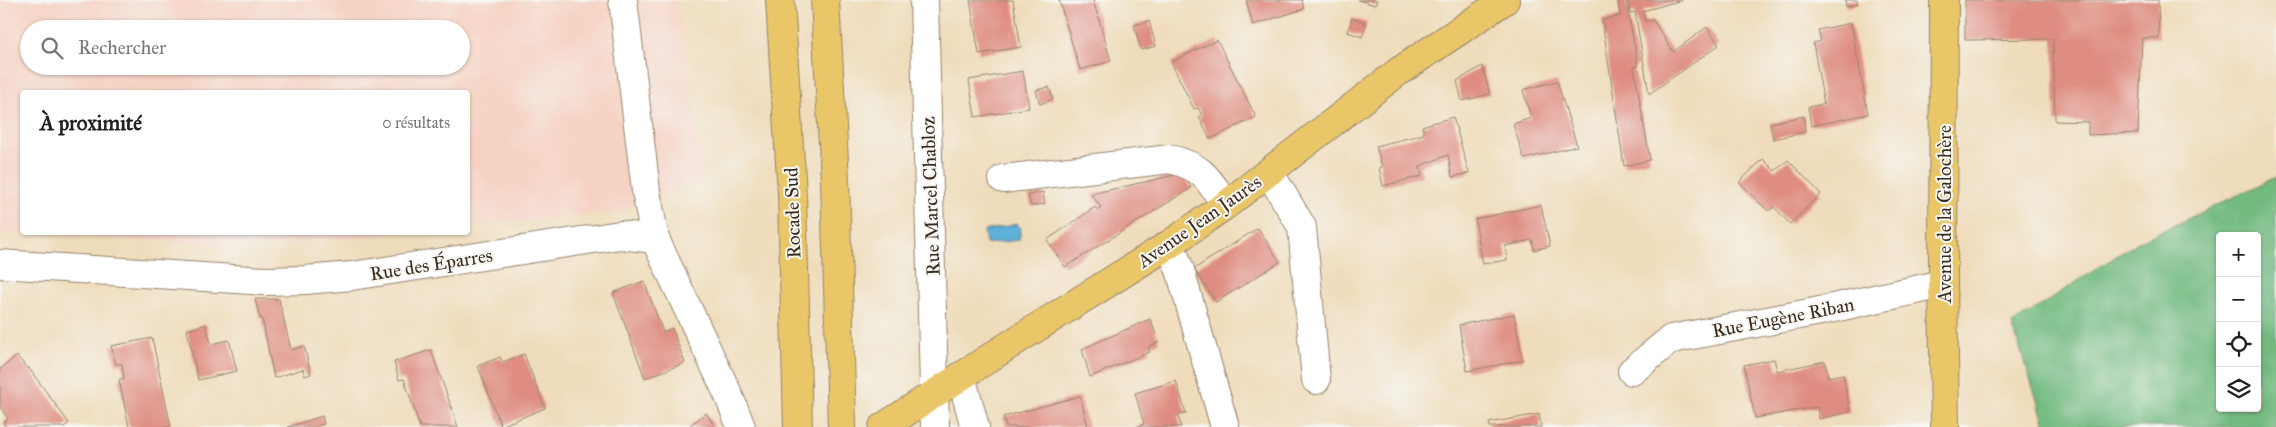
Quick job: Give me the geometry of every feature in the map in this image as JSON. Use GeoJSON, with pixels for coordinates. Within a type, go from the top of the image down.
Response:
{"type":"FeatureCollection","features":[{"type":"Feature","properties":{"kind":"main road","name":"Rocade Sud"},"geometry":{"type":"LineString","coordinates":[[780,0],[792,194],[798,427]]}},
{"type":"Feature","properties":{"kind":"main road"},"geometry":{"type":"LineString","coordinates":[[825,0],[835,180],[842,427]]}},
{"type":"Feature","properties":{"kind":"main road","name":"Avenue Jean Jaurès"},"geometry":{"type":"LineString","coordinates":[[883,427],[935,392],[1170,244],[1226,205],[1398,72],[1505,0]]}},
{"type":"Feature","properties":{"kind":"main road","name":"Avenue de la Galochère"},"geometry":{"type":"LineString","coordinates":[[1944,0],[1943,284],[1945,427]]}},
{"type":"Feature","properties":{"kind":"street"},"geometry":{"type":"LineString","coordinates":[[623,0],[646,190],[655,239],[728,394],[740,427]]}},
{"type":"Feature","properties":{"kind":"street","name":"Rue Marcel Chabloz"},"geometry":{"type":"LineString","coordinates":[[924,0],[935,427]]}},
{"type":"Feature","properties":{"kind":"street"},"geometry":{"type":"LineString","coordinates":[[1003,179],[1170,159],[1187,163],[1203,172],[1226,205]]}},
{"type":"Feature","properties":{"kind":"street"},"geometry":{"type":"LineString","coordinates":[[1268,172],[1302,227],[1316,380]]}},
{"type":"Feature","properties":{"kind":"street","name":"Rue des Éparres"},"geometry":{"type":"LineString","coordinates":[[0,264],[265,281],[352,276],[620,235],[655,239]]}},
{"type":"Feature","properties":{"kind":"street"},"geometry":{"type":"LineString","coordinates":[[1170,244],[1180,270],[1225,427]]}},
{"type":"Feature","properties":{"kind":"street","name":"Rue Eugène Riban"},"geometry":{"type":"LineString","coordinates":[[1632,371],[1670,339],[1815,312],[1943,284]]}},
{"type":"Feature","properties":{"kind":"street"},"geometry":{"type":"LineString","coordinates":[[961,376],[975,427]]}},
{"type":"Feature","properties":{"kind":"shaded area"},"geometry":{"type":"Polygon","coordinates":[[[0,0],[678,0],[704,178],[619,211],[470,226],[470,90],[20,90],[20,233],[0,232],[0,0]]]}},
{"type":"Feature","properties":{"kind":"shaded area"},"geometry":{"type":"Polygon","coordinates":[[[52,235],[385,235],[262,247],[52,235]]]}},
{"type":"Feature","properties":{"kind":"green space"},"geometry":{"type":"Polygon","coordinates":[[[2276,177],[2276,427],[2046,427],[2012,324],[2138,242],[2276,177]]]}},
{"type":"Feature","properties":{"kind":"water"},"geometry":{"type":"Polygon","coordinates":[[[1017,224],[1021,228],[1019,240],[986,244],[984,231],[1017,224]]]}},
{"type":"Feature","properties":{"kind":"building"},"geometry":{"type":"Polygon","coordinates":[[[970,0],[1013,0],[1021,47],[979,54],[970,0]]]}},
{"type":"Feature","properties":{"kind":"building"},"geometry":{"type":"Polygon","coordinates":[[[1059,0],[1093,0],[1111,61],[1080,70],[1059,0]]]}},
{"type":"Feature","properties":{"kind":"building"},"geometry":{"type":"Polygon","coordinates":[[[1246,0],[1302,0],[1304,9],[1253,25],[1246,0]]]}},
{"type":"Feature","properties":{"kind":"building"},"geometry":{"type":"Polygon","coordinates":[[[1358,0],[1377,0],[1375,5],[1358,0]]]}},
{"type":"Feature","properties":{"kind":"building"},"geometry":{"type":"Polygon","coordinates":[[[1626,0],[1638,66],[1634,67],[1650,160],[1624,166],[1602,20],[1620,16],[1618,2],[1626,0]]]}},
{"type":"Feature","properties":{"kind":"building"},"geometry":{"type":"Polygon","coordinates":[[[1628,0],[1682,0],[1643,11],[1645,21],[1653,20],[1673,52],[1707,27],[1719,45],[1649,94],[1635,12],[1630,13],[1628,0]]]}},
{"type":"Feature","properties":{"kind":"building"},"geometry":{"type":"Polygon","coordinates":[[[1845,0],[1857,0],[1858,4],[1846,7],[1845,0]]]}},
{"type":"Feature","properties":{"kind":"building"},"geometry":{"type":"Polygon","coordinates":[[[1965,0],[2158,0],[2159,38],[2142,38],[2138,133],[2088,135],[2088,122],[2055,121],[2053,39],[1965,40],[1965,0]]]}},
{"type":"Feature","properties":{"kind":"building"},"geometry":{"type":"Polygon","coordinates":[[[1352,18],[1367,23],[1362,37],[1348,32],[1352,18]]]}},
{"type":"Feature","properties":{"kind":"building"},"geometry":{"type":"Polygon","coordinates":[[[1149,21],[1156,46],[1141,50],[1134,25],[1149,21]]]}},
{"type":"Feature","properties":{"kind":"building"},"geometry":{"type":"Polygon","coordinates":[[[1851,23],[1868,114],[1811,126],[1808,107],[1824,104],[1813,43],[1821,41],[1818,30],[1851,23]]]}},
{"type":"Feature","properties":{"kind":"building"},"geometry":{"type":"Polygon","coordinates":[[[1217,40],[1256,117],[1210,139],[1199,117],[1202,115],[1198,108],[1194,109],[1171,62],[1217,40]]]}},
{"type":"Feature","properties":{"kind":"building"},"geometry":{"type":"Polygon","coordinates":[[[1482,66],[1490,94],[1462,101],[1457,81],[1482,66]]]}},
{"type":"Feature","properties":{"kind":"building"},"geometry":{"type":"Polygon","coordinates":[[[1023,71],[1029,108],[975,117],[969,80],[1023,71]]]}},
{"type":"Feature","properties":{"kind":"building"},"geometry":{"type":"Polygon","coordinates":[[[1557,81],[1577,146],[1524,159],[1513,124],[1531,118],[1523,90],[1557,81]]]}},
{"type":"Feature","properties":{"kind":"building"},"geometry":{"type":"Polygon","coordinates":[[[1049,87],[1053,99],[1040,104],[1036,90],[1049,87]]]}},
{"type":"Feature","properties":{"kind":"building"},"geometry":{"type":"Polygon","coordinates":[[[1804,116],[1805,132],[1773,139],[1770,123],[1804,116]]]}},
{"type":"Feature","properties":{"kind":"building"},"geometry":{"type":"Polygon","coordinates":[[[1453,117],[1469,173],[1452,177],[1448,155],[1420,166],[1422,176],[1383,186],[1379,168],[1382,167],[1376,146],[1424,134],[1422,126],[1453,117]]]}},
{"type":"Feature","properties":{"kind":"building"},"geometry":{"type":"Polygon","coordinates":[[[1763,159],[1775,171],[1788,160],[1821,194],[1790,224],[1774,207],[1768,211],[1739,182],[1763,159]]]}},
{"type":"Feature","properties":{"kind":"building"},"geometry":{"type":"Polygon","coordinates":[[[1184,173],[1191,188],[1065,267],[1047,240],[1095,207],[1097,210],[1101,207],[1091,194],[1184,173]]]}},
{"type":"Feature","properties":{"kind":"building"},"geometry":{"type":"Polygon","coordinates":[[[1043,192],[1045,204],[1031,206],[1028,195],[1043,192]]]}},
{"type":"Feature","properties":{"kind":"building"},"geometry":{"type":"Polygon","coordinates":[[[1541,205],[1550,246],[1534,250],[1532,240],[1505,246],[1507,260],[1483,264],[1475,219],[1541,205]]]}},
{"type":"Feature","properties":{"kind":"building"},"geometry":{"type":"Polygon","coordinates":[[[1258,228],[1280,262],[1216,302],[1194,269],[1258,228]]]}},
{"type":"Feature","properties":{"kind":"building"},"geometry":{"type":"Polygon","coordinates":[[[644,281],[663,332],[672,328],[685,363],[645,378],[613,293],[644,281]]]}},
{"type":"Feature","properties":{"kind":"building"},"geometry":{"type":"Polygon","coordinates":[[[255,299],[279,299],[291,350],[304,346],[311,374],[305,376],[303,369],[274,378],[262,318],[260,319],[255,299]]]}},
{"type":"Feature","properties":{"kind":"building"},"geometry":{"type":"Polygon","coordinates":[[[1514,314],[1523,360],[1467,371],[1459,325],[1514,314]]]}},
{"type":"Feature","properties":{"kind":"building"},"geometry":{"type":"Polygon","coordinates":[[[1150,319],[1159,342],[1148,347],[1150,352],[1090,377],[1082,349],[1150,319]]]}},
{"type":"Feature","properties":{"kind":"building"},"geometry":{"type":"Polygon","coordinates":[[[206,324],[211,344],[229,340],[237,371],[198,380],[187,330],[206,324]]]}},
{"type":"Feature","properties":{"kind":"building"},"geometry":{"type":"Polygon","coordinates":[[[152,338],[171,427],[129,427],[119,380],[124,378],[122,364],[116,364],[111,346],[152,338]]]}},
{"type":"Feature","properties":{"kind":"building"},"geometry":{"type":"Polygon","coordinates":[[[431,350],[458,427],[420,427],[404,379],[399,380],[394,362],[431,350]]]}},
{"type":"Feature","properties":{"kind":"building"},"geometry":{"type":"Polygon","coordinates":[[[524,354],[545,408],[501,426],[478,366],[500,357],[503,362],[524,354]]]}},
{"type":"Feature","properties":{"kind":"building"},"geometry":{"type":"Polygon","coordinates":[[[17,356],[28,367],[69,423],[64,427],[6,427],[3,423],[8,419],[0,407],[0,369],[17,356]]]}},
{"type":"Feature","properties":{"kind":"building"},"geometry":{"type":"Polygon","coordinates":[[[1774,359],[1777,371],[1825,361],[1828,377],[1843,374],[1850,412],[1819,419],[1817,407],[1755,418],[1744,365],[1774,359]]]}},
{"type":"Feature","properties":{"kind":"building"},"geometry":{"type":"Polygon","coordinates":[[[1176,381],[1186,413],[1178,415],[1181,427],[1136,427],[1144,424],[1135,393],[1176,381]]]}},
{"type":"Feature","properties":{"kind":"building"},"geometry":{"type":"Polygon","coordinates":[[[1080,396],[1088,427],[1006,427],[1003,417],[1080,396]]]}},
{"type":"Feature","properties":{"kind":"building"},"geometry":{"type":"Polygon","coordinates":[[[706,413],[715,427],[688,427],[706,413]]]}},
{"type":"Feature","properties":{"kind":"building"},"geometry":{"type":"Polygon","coordinates":[[[1539,414],[1541,427],[1490,427],[1489,423],[1539,414]]]}},
{"type":"Feature","properties":{"kind":"building"},"geometry":{"type":"Polygon","coordinates":[[[322,416],[324,424],[314,427],[288,427],[322,416]]]}}]}
